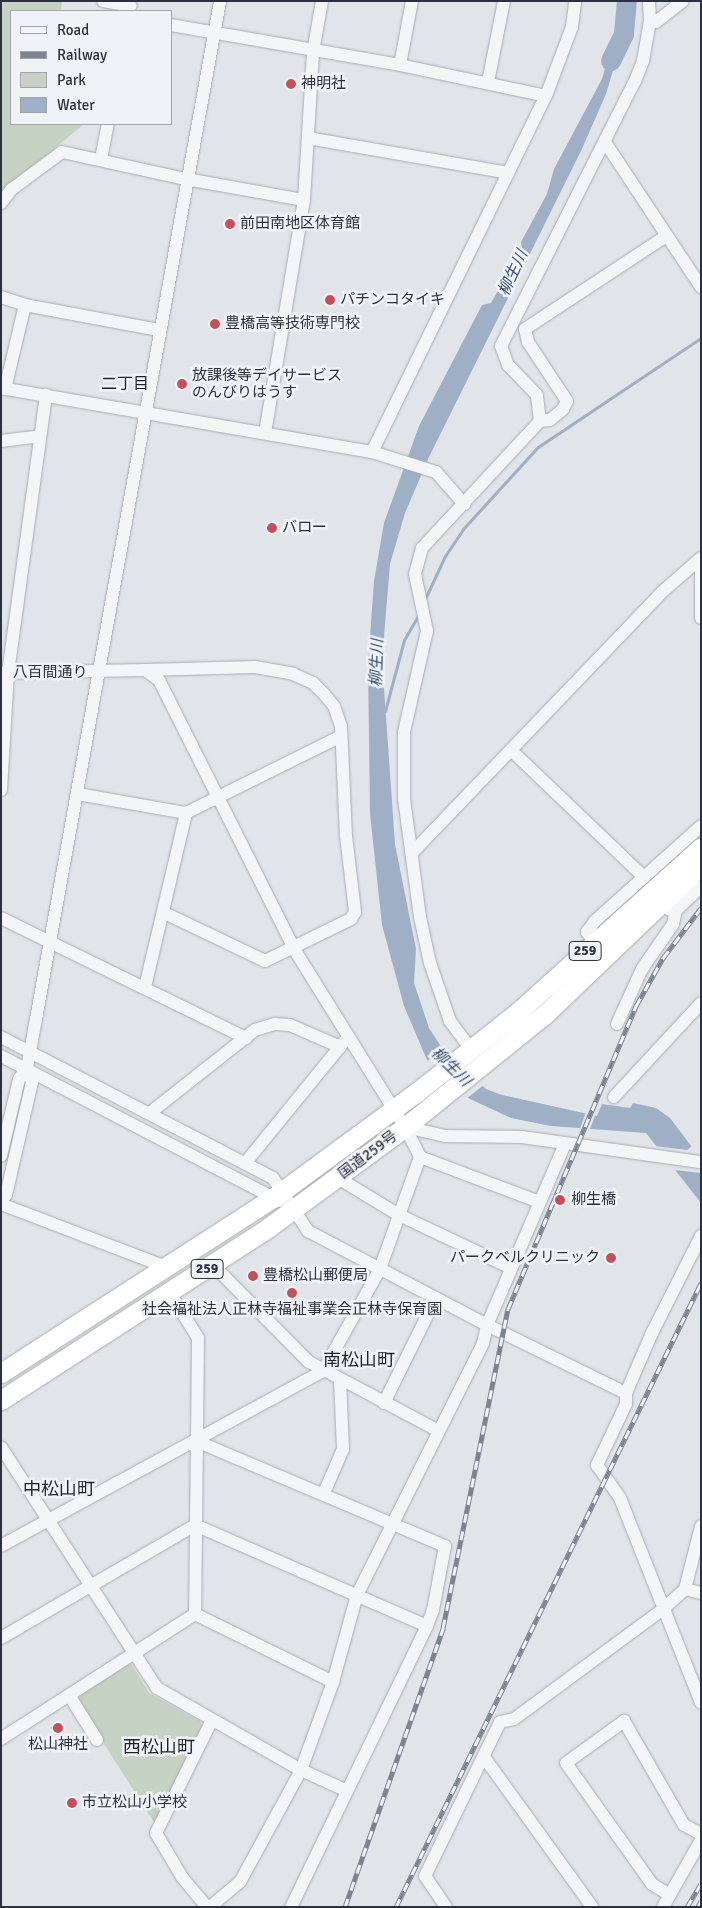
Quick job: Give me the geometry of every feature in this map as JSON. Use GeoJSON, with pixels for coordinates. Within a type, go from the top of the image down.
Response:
{"type":"FeatureCollection","features":[{"type":"Feature","properties":{"kind":"highway","name":"国道259号"},"geometry":{"type":"LineString","coordinates":[[1,1373],[277,1194],[437,1076],[518,1012],[701,847]]}},
{"type":"Feature","properties":{"kind":"highway","name":"国道259号"},"geometry":{"type":"LineString","coordinates":[[1,1400],[213,1265],[294,1210],[405,1127],[544,1015],[701,865]]}},
{"type":"Feature","properties":{"kind":"street"},"geometry":{"type":"LineString","coordinates":[[103,1],[131,6]]}},
{"type":"Feature","properties":{"kind":"street"},"geometry":{"type":"LineString","coordinates":[[1,1156],[6,1114],[18,1079],[27,1068],[78,794],[186,179],[220,1]]}},
{"type":"Feature","properties":{"kind":"street"},"geometry":{"type":"LineString","coordinates":[[265,433],[304,200],[313,52],[322,1]]}},
{"type":"Feature","properties":{"kind":"street"},"geometry":{"type":"LineString","coordinates":[[400,65],[412,1]]}},
{"type":"Feature","properties":{"kind":"street"},"geometry":{"type":"LineString","coordinates":[[488,82],[504,1]]}},
{"type":"Feature","properties":{"kind":"street"},"geometry":{"type":"LineString","coordinates":[[372,452],[546,96],[572,27],[575,1]]}},
{"type":"Feature","properties":{"kind":"street"},"geometry":{"type":"LineString","coordinates":[[540,421],[537,395],[508,365],[501,346],[638,74],[650,21],[649,1]]}},
{"type":"Feature","properties":{"kind":"street"},"geometry":{"type":"LineString","coordinates":[[650,21],[656,22],[683,1]]}},
{"type":"Feature","properties":{"kind":"street"},"geometry":{"type":"LineString","coordinates":[[172,25],[313,52],[400,65],[488,82],[546,96]]}},
{"type":"Feature","properties":{"kind":"street"},"geometry":{"type":"LineString","coordinates":[[101,159],[108,125]]}},
{"type":"Feature","properties":{"kind":"street"},"geometry":{"type":"LineString","coordinates":[[308,138],[508,174]]}},
{"type":"Feature","properties":{"kind":"street"},"geometry":{"type":"LineString","coordinates":[[604,142],[701,287]]}},
{"type":"Feature","properties":{"kind":"street"},"geometry":{"type":"LineString","coordinates":[[1,203],[12,189],[62,152],[186,179],[304,200]]}},
{"type":"Feature","properties":{"kind":"street"},"geometry":{"type":"LineString","coordinates":[[469,1050],[450,1021],[430,963],[420,917],[404,798],[404,732],[427,631],[415,574],[422,548],[540,421],[550,420],[563,409],[567,401],[528,342],[526,329],[666,236]]}},
{"type":"Feature","properties":{"kind":"street"},"geometry":{"type":"LineString","coordinates":[[1,297],[25,305],[159,330]]}},
{"type":"Feature","properties":{"kind":"street"},"geometry":{"type":"LineString","coordinates":[[25,305],[3,388],[391,456],[436,472],[464,504]]}},
{"type":"Feature","properties":{"kind":"street"},"geometry":{"type":"LineString","coordinates":[[1,790],[4,673],[46,395]]}},
{"type":"Feature","properties":{"kind":"street"},"geometry":{"type":"LineString","coordinates":[[1,441],[40,436]]}},
{"type":"Feature","properties":{"kind":"street"},"geometry":{"type":"LineString","coordinates":[[412,854],[662,592],[701,558]]}},
{"type":"Feature","properties":{"kind":"street"},"geometry":{"type":"LineString","coordinates":[[701,572],[701,618]]}},
{"type":"Feature","properties":{"kind":"street","name":"八百間通り"},"geometry":{"type":"LineString","coordinates":[[4,673],[255,667],[293,674],[312,683],[334,706],[342,736],[346,836],[355,912],[351,919],[294,949],[265,961],[165,913]]}},
{"type":"Feature","properties":{"kind":"street"},"geometry":{"type":"LineString","coordinates":[[146,670],[160,680],[294,949],[405,1127],[420,1158],[540,1202]]}},
{"type":"Feature","properties":{"kind":"street"},"geometry":{"type":"LineString","coordinates":[[78,794],[186,813],[342,736]]}},
{"type":"Feature","properties":{"kind":"street"},"geometry":{"type":"LineString","coordinates":[[511,750],[644,877]]}},
{"type":"Feature","properties":{"kind":"street"},"geometry":{"type":"LineString","coordinates":[[145,988],[165,913],[186,813]]}},
{"type":"Feature","properties":{"kind":"street"},"geometry":{"type":"LineString","coordinates":[[595,942],[587,932],[595,922],[701,826]]}},
{"type":"Feature","properties":{"kind":"street"},"geometry":{"type":"LineString","coordinates":[[617,1024],[642,969],[673,924],[676,910],[701,887]]}},
{"type":"Feature","properties":{"kind":"street"},"geometry":{"type":"LineString","coordinates":[[650,912],[676,910]]}},
{"type":"Feature","properties":{"kind":"street"},"geometry":{"type":"LineString","coordinates":[[1,918],[246,1038]]}},
{"type":"Feature","properties":{"kind":"street"},"geometry":{"type":"LineString","coordinates":[[614,1097],[701,1003]]}},
{"type":"Feature","properties":{"kind":"street"},"geometry":{"type":"LineString","coordinates":[[151,1112],[255,1030],[274,1024],[290,1025],[340,1047]]}},
{"type":"Feature","properties":{"kind":"street"},"geometry":{"type":"LineString","coordinates":[[1,1037],[246,1162],[273,1178],[277,1194]]}},
{"type":"Feature","properties":{"kind":"street"},"geometry":{"type":"LineString","coordinates":[[246,1162],[348,1037]]}},
{"type":"Feature","properties":{"kind":"street"},"geometry":{"type":"LineString","coordinates":[[1,1056],[277,1194],[294,1210],[308,1231],[487,1325],[626,1393]]}},
{"type":"Feature","properties":{"kind":"street"},"geometry":{"type":"LineString","coordinates":[[1,1200],[6,1195],[32,1082],[27,1068]]}},
{"type":"Feature","properties":{"kind":"street"},"geometry":{"type":"LineString","coordinates":[[405,1127],[446,1136],[522,1138],[701,1162]]}},
{"type":"Feature","properties":{"kind":"street"},"geometry":{"type":"LineString","coordinates":[[210,1907],[240,1882],[301,1770],[333,1682],[356,1595],[483,1343],[487,1325],[564,1144]]}},
{"type":"Feature","properties":{"kind":"street"},"geometry":{"type":"LineString","coordinates":[[1,1546],[47,1518],[196,1441],[323,1371],[380,1269],[420,1158]]}},
{"type":"Feature","properties":{"kind":"street"},"geometry":{"type":"LineString","coordinates":[[338,1178],[399,1215],[511,1268]]}},
{"type":"Feature","properties":{"kind":"street"},"geometry":{"type":"LineString","coordinates":[[1,1204],[166,1266]]}},
{"type":"Feature","properties":{"kind":"street"},"geometry":{"type":"LineString","coordinates":[[701,1236],[626,1393],[626,1404],[597,1465],[620,1498],[701,1703]]}},
{"type":"Feature","properties":{"kind":"street"},"geometry":{"type":"LineString","coordinates":[[213,1265],[309,1362],[439,1431]]}},
{"type":"Feature","properties":{"kind":"street"},"geometry":{"type":"LineString","coordinates":[[170,1293],[198,1338],[195,1614]]}},
{"type":"Feature","properties":{"kind":"street"},"geometry":{"type":"LineString","coordinates":[[384,1403],[436,1298]]}},
{"type":"Feature","properties":{"kind":"street"},"geometry":{"type":"LineString","coordinates":[[324,1493],[343,1449],[340,1380]]}},
{"type":"Feature","properties":{"kind":"street"},"geometry":{"type":"LineString","coordinates":[[196,1441],[324,1493],[445,1546],[433,1610],[427,1626],[345,1790],[290,1907]]}},
{"type":"Feature","properties":{"kind":"street"},"geometry":{"type":"LineString","coordinates":[[1,1447],[157,1688],[301,1770],[345,1790]]}},
{"type":"Feature","properties":{"kind":"street"},"geometry":{"type":"LineString","coordinates":[[1,1638],[195,1525]]}},
{"type":"Feature","properties":{"kind":"street"},"geometry":{"type":"LineString","coordinates":[[195,1525],[427,1626]]}},
{"type":"Feature","properties":{"kind":"street"},"geometry":{"type":"LineString","coordinates":[[446,1907],[424,1876],[500,1722],[514,1719],[663,1609],[685,1589],[701,1526]]}},
{"type":"Feature","properties":{"kind":"street"},"geometry":{"type":"LineString","coordinates":[[685,1589],[701,1593]]}},
{"type":"Feature","properties":{"kind":"street"},"geometry":{"type":"LineString","coordinates":[[1,1739],[195,1614]]}},
{"type":"Feature","properties":{"kind":"street"},"geometry":{"type":"LineString","coordinates":[[195,1614],[333,1682]]}},
{"type":"Feature","properties":{"kind":"street"},"geometry":{"type":"LineString","coordinates":[[69,1695],[98,1740]]}},
{"type":"Feature","properties":{"kind":"street"},"geometry":{"type":"LineString","coordinates":[[207,1907],[182,1878],[156,1833],[212,1720]]}},
{"type":"Feature","properties":{"kind":"street"},"geometry":{"type":"LineString","coordinates":[[670,1894],[652,1884],[566,1763],[624,1721],[684,1825],[701,1834]]}},
{"type":"Feature","properties":{"kind":"street"},"geometry":{"type":"LineString","coordinates":[[484,1757],[592,1907]]}},
{"type":"Feature","properties":{"kind":"street"},"geometry":{"type":"LineString","coordinates":[[663,1907],[701,1840]]}},
{"type":"Feature","properties":{"kind":"green space"},"geometry":{"type":"Polygon","coordinates":[[[1,1],[62,1],[61,10],[10,10],[10,125],[83,125],[1,193],[1,1]]]}},
{"type":"Feature","properties":{"kind":"green space"},"geometry":{"type":"Polygon","coordinates":[[[126,1664],[132,1665],[149,1693],[200,1721],[202,1726],[155,1824],[78,1703],[80,1696],[126,1664]]]}},
{"type":"Feature","properties":{"kind":"water"},"geometry":{"type":"Polygon","coordinates":[[[624,19],[621,44],[606,94],[581,151],[429,457],[405,513],[390,564],[382,660],[395,844],[416,949],[414,983],[429,1028],[442,1048],[486,1089],[502,1095],[597,1116],[602,1104],[630,1108],[633,1103],[656,1108],[670,1118],[701,1159],[701,1203],[646,1133],[551,1126],[511,1118],[470,1099],[444,1082],[427,1060],[404,1006],[382,925],[370,814],[368,665],[374,581],[384,523],[419,426],[482,305],[491,303],[522,248],[521,242],[547,194],[554,169],[602,79],[616,29],[624,19]]]}},
{"type":"Feature","properties":{"kind":"pier"},"geometry":{"type":"Polygon","coordinates":[[[445,1047],[485,1084],[466,1099],[442,1083],[426,1062],[445,1047]]]}},
{"type":"Feature","properties":{"kind":"pier"},"geometry":{"type":"Polygon","coordinates":[[[586,1112],[596,1113],[589,1132],[579,1131],[586,1112]]]}},
{"type":"Feature","properties":{"kind":"pier"},"geometry":{"type":"Polygon","coordinates":[[[693,1145],[701,1156],[701,1173],[674,1170],[655,1146],[687,1150],[693,1145]]]}},
{"type":"Feature","properties":{"kind":"waterway","name":"柳生川"},"geometry":{"type":"LineString","coordinates":[[611,61],[624,34],[627,1]]}},
{"type":"Feature","properties":{"kind":"waterway"},"geometry":{"type":"LineString","coordinates":[[425,599],[445,556],[463,529],[538,447],[701,338]]}},
{"type":"Feature","properties":{"kind":"waterway"},"geometry":{"type":"LineString","coordinates":[[385,711],[404,640],[419,614]]}},
{"type":"Feature","properties":{"kind":"railway"},"geometry":{"type":"LineString","coordinates":[[345,1907],[443,1628],[508,1309],[636,1006],[663,958],[701,908]]}},
{"type":"Feature","properties":{"kind":"railway"},"geometry":{"type":"LineString","coordinates":[[396,1907],[701,1283]]}},
{"type":"Feature","properties":{"kind":"railway"},"geometry":{"type":"LineString","coordinates":[[687,1907],[701,1884]]}},
{"type":"Feature","properties":{"kind":"railway"},"geometry":{"type":"LineString","coordinates":[[698,1907],[701,1901]]}},
{"type":"Feature","properties":{"kind":"place","name":"神明社"},"geometry":{"type":"Point","coordinates":[291,84]}},
{"type":"Feature","properties":{"kind":"place","name":"前田南地区体育館"},"geometry":{"type":"Point","coordinates":[230,224]}},
{"type":"Feature","properties":{"kind":"place","name":"パチンコタイキ"},"geometry":{"type":"Point","coordinates":[330,300]}},
{"type":"Feature","properties":{"kind":"place","name":"豊橋高等技術専門校"},"geometry":{"type":"Point","coordinates":[215,324]}},
{"type":"Feature","properties":{"kind":"place","name":"放課後等デイサービス のんびりはうす"},"geometry":{"type":"Point","coordinates":[182,384]}},
{"type":"Feature","properties":{"kind":"place","name":"バロー"},"geometry":{"type":"Point","coordinates":[272,528]}},
{"type":"Feature","properties":{"kind":"place","name":"柳生橋"},"geometry":{"type":"Point","coordinates":[560,1200]}},
{"type":"Feature","properties":{"kind":"place","name":"パークベルクリニック"},"geometry":{"type":"Point","coordinates":[611,1258]}},
{"type":"Feature","properties":{"kind":"place","name":"豊橋松山郵便局"},"geometry":{"type":"Point","coordinates":[253,1276]}},
{"type":"Feature","properties":{"kind":"place","name":"社会福祉法人正林寺福祉事業会正林寺保育園"},"geometry":{"type":"Point","coordinates":[292,1293]}},
{"type":"Feature","properties":{"kind":"place","name":"松山神社"},"geometry":{"type":"Point","coordinates":[58,1728]}},
{"type":"Feature","properties":{"kind":"place","name":"市立松山小学校"},"geometry":{"type":"Point","coordinates":[72,1803]}},
{"type":"Feature","properties":{"kind":"district","name":"二丁目"},"geometry":{"type":"Point","coordinates":[125,384]}},
{"type":"Feature","properties":{"kind":"district","name":"南松山町"},"geometry":{"type":"Point","coordinates":[359,1360]}},
{"type":"Feature","properties":{"kind":"district","name":"中松山町"},"geometry":{"type":"Point","coordinates":[59,1489]}},
{"type":"Feature","properties":{"kind":"district","name":"西松山町"},"geometry":{"type":"Point","coordinates":[159,1747]}}]}
